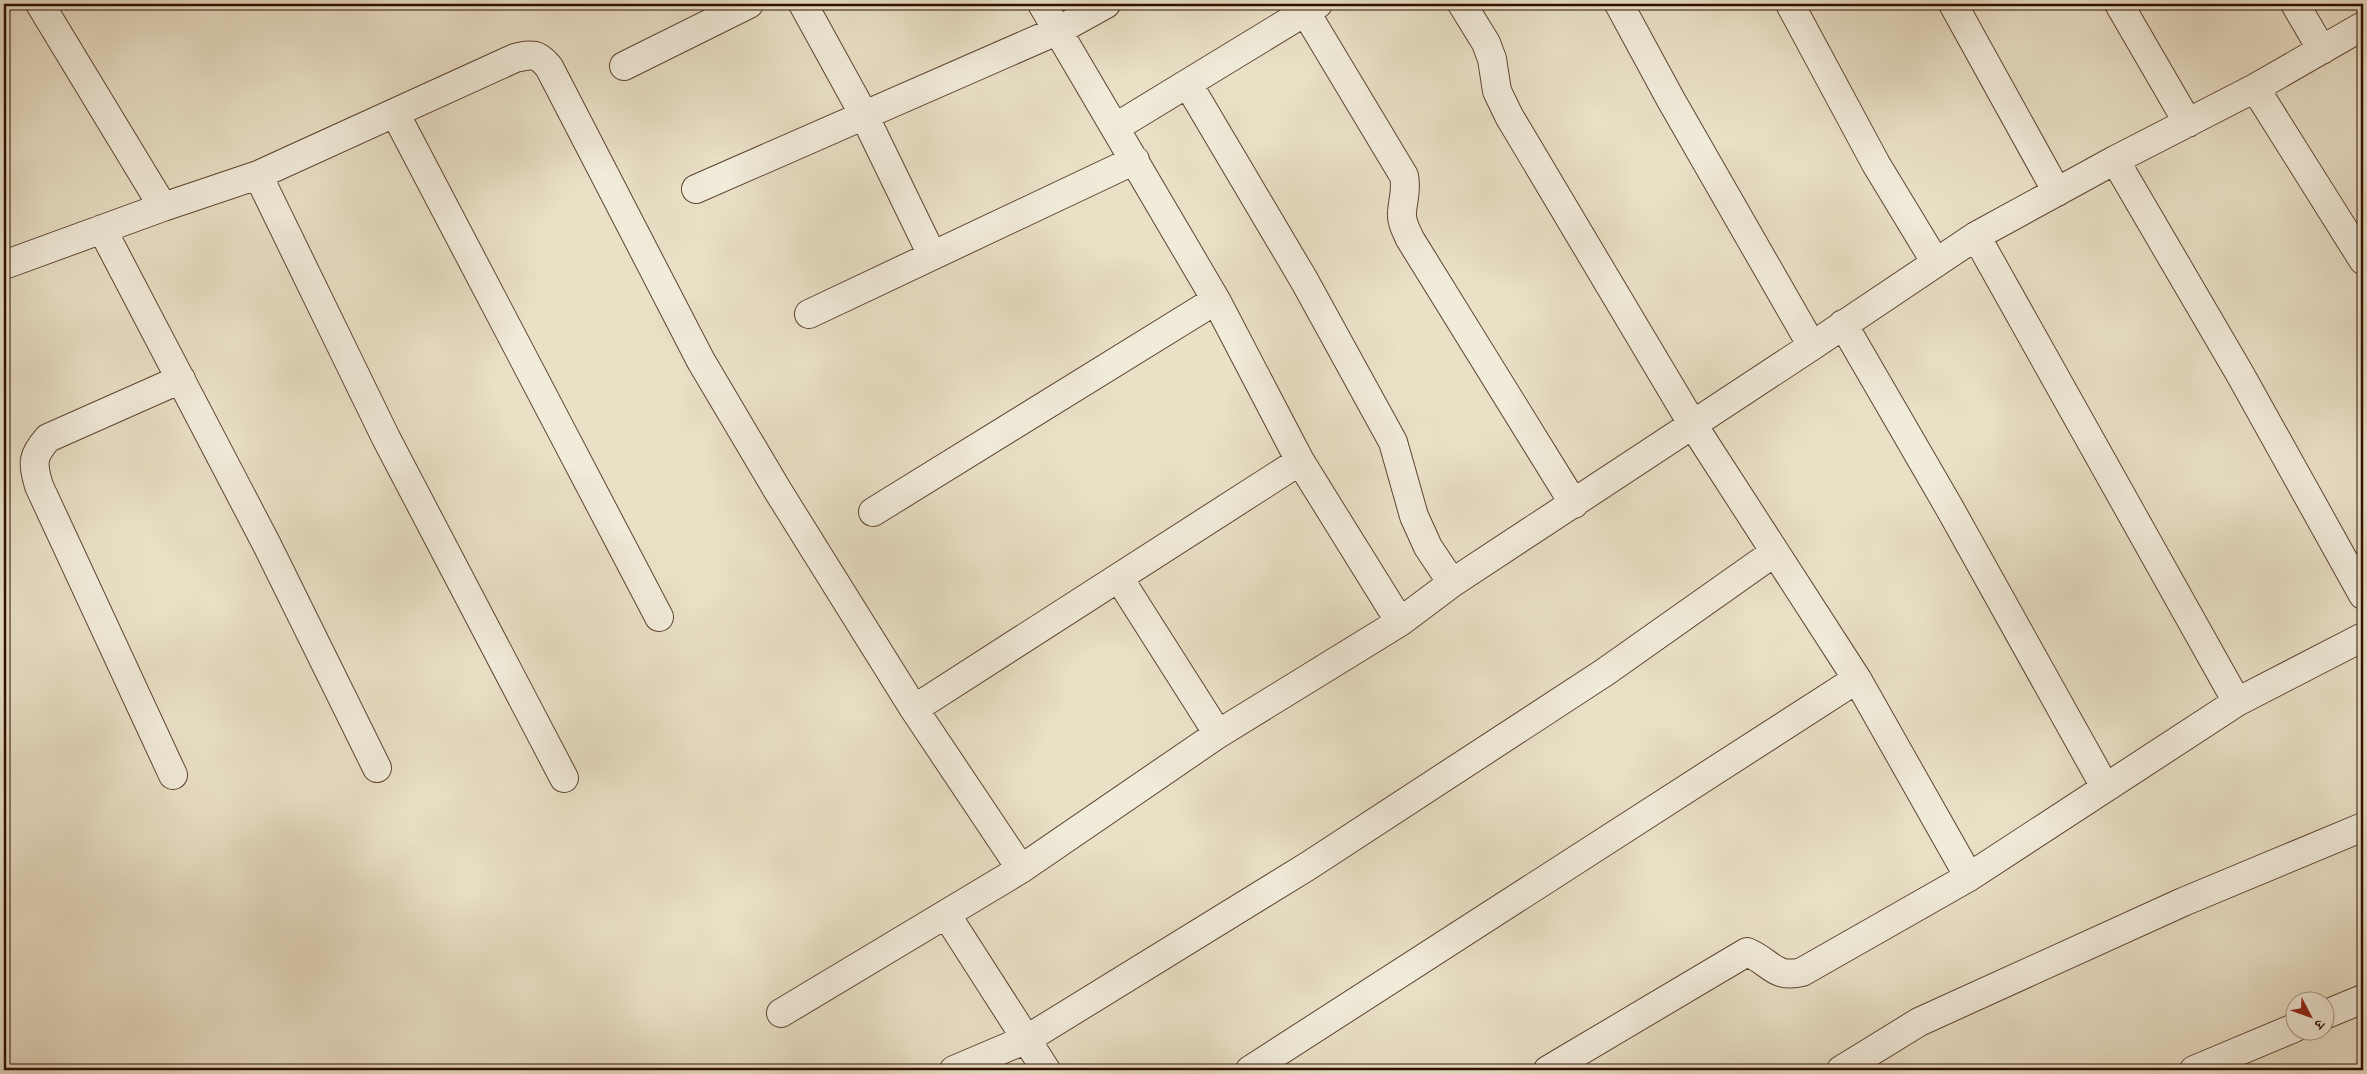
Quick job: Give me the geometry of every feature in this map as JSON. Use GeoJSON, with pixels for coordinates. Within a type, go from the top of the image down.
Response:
{"type":"FeatureCollection","features":[{"type":"Feature","properties":{"kind":"street"},"geometry":{"type":"LineString","coordinates":[[40,4],[163,207]]}},
{"type":"Feature","properties":{"kind":"street"},"geometry":{"type":"LineString","coordinates":[[624,66],[749,4]]}},
{"type":"Feature","properties":{"kind":"street"},"geometry":{"type":"LineString","coordinates":[[803,4],[864,115],[932,255]]}},
{"type":"Feature","properties":{"kind":"street"},"geometry":{"type":"LineString","coordinates":[[1042,4],[1216,300],[1300,461],[1400,622]]}},
{"type":"Feature","properties":{"kind":"street"},"geometry":{"type":"LineString","coordinates":[[696,189],[1059,30],[1106,4]]}},
{"type":"Feature","properties":{"kind":"street"},"geometry":{"type":"LineString","coordinates":[[1462,4],[1486,43],[1492,59],[1497,91],[1509,116],[1694,425],[1857,679],[1969,877]]}},
{"type":"Feature","properties":{"kind":"street"},"geometry":{"type":"LineString","coordinates":[[1619,4],[1671,100],[1812,346]]}},
{"type":"Feature","properties":{"kind":"street"},"geometry":{"type":"LineString","coordinates":[[1790,4],[1876,164],[1936,263]]}},
{"type":"Feature","properties":{"kind":"street"},"geometry":{"type":"LineString","coordinates":[[1953,4],[2057,192]]}},
{"type":"Feature","properties":{"kind":"street"},"geometry":{"type":"LineString","coordinates":[[2119,4],[2188,123]]}},
{"type":"Feature","properties":{"kind":"street"},"geometry":{"type":"LineString","coordinates":[[2295,4],[2322,50]]}},
{"type":"Feature","properties":{"kind":"street"},"geometry":{"type":"LineString","coordinates":[[1116,127],[1311,8],[1404,176],[1407,187],[1402,212],[1403,224],[1410,238],[1574,504]]}},
{"type":"Feature","properties":{"kind":"street"},"geometry":{"type":"LineString","coordinates":[[781,1013],[1021,869],[1218,734],[1400,622],[1452,583],[1694,425],[1976,236],[2115,160],[2255,88],[2363,26]]}},
{"type":"Feature","properties":{"kind":"street"},"geometry":{"type":"LineString","coordinates":[[4,265],[163,207],[258,175],[515,58],[530,55],[540,57],[549,67],[702,361],[778,491],[914,709],[1021,869]]}},
{"type":"Feature","properties":{"kind":"street"},"geometry":{"type":"LineString","coordinates":[[1188,84],[1304,280],[1393,442],[1414,516],[1428,547],[1452,583]]}},
{"type":"Feature","properties":{"kind":"street"},"geometry":{"type":"LineString","coordinates":[[2255,88],[2363,260]]}},
{"type":"Feature","properties":{"kind":"street"},"geometry":{"type":"LineString","coordinates":[[395,112],[659,616]]}},
{"type":"Feature","properties":{"kind":"street"},"geometry":{"type":"LineString","coordinates":[[808,314],[1135,160]]}},
{"type":"Feature","properties":{"kind":"street"},"geometry":{"type":"LineString","coordinates":[[2115,160],[2361,586]]}},
{"type":"Feature","properties":{"kind":"street"},"geometry":{"type":"LineString","coordinates":[[258,175],[386,438],[564,778]]}},
{"type":"Feature","properties":{"kind":"street"},"geometry":{"type":"LineString","coordinates":[[102,229],[266,543],[377,768]]}},
{"type":"Feature","properties":{"kind":"street"},"geometry":{"type":"LineString","coordinates":[[1976,236],[2237,702]]}},
{"type":"Feature","properties":{"kind":"street"},"geometry":{"type":"LineString","coordinates":[[873,512],[1216,300]]}},
{"type":"Feature","properties":{"kind":"street"},"geometry":{"type":"LineString","coordinates":[[1843,324],[1949,507],[2105,787]]}},
{"type":"Feature","properties":{"kind":"street"},"geometry":{"type":"LineString","coordinates":[[173,775],[39,486],[33,466],[37,450],[48,438],[181,379]]}},
{"type":"Feature","properties":{"kind":"street"},"geometry":{"type":"LineString","coordinates":[[914,709],[1300,461]]}},
{"type":"Feature","properties":{"kind":"street"},"geometry":{"type":"LineString","coordinates":[[954,1070],[1027,1039],[1308,866],[1466,765],[1605,672],[1775,552]]}},
{"type":"Feature","properties":{"kind":"street"},"geometry":{"type":"LineString","coordinates":[[1119,578],[1218,734]]}},
{"type":"Feature","properties":{"kind":"street"},"geometry":{"type":"LineString","coordinates":[[1548,1070],[1747,952],[1759,957],[1772,969],[1788,976],[1802,972],[1969,877],[2237,702],[2363,637]]}},
{"type":"Feature","properties":{"kind":"street"},"geometry":{"type":"LineString","coordinates":[[1250,1070],[1857,679]]}},
{"type":"Feature","properties":{"kind":"street"},"geometry":{"type":"LineString","coordinates":[[1841,1070],[1920,1022],[2183,902],[2363,827]]}},
{"type":"Feature","properties":{"kind":"street"},"geometry":{"type":"LineString","coordinates":[[946,914],[1046,1070]]}},
{"type":"Feature","properties":{"kind":"street"},"geometry":{"type":"LineString","coordinates":[[2334,1011],[2363,999]]}},
{"type":"Feature","properties":{"kind":"street"},"geometry":{"type":"LineString","coordinates":[[2194,1070],[2284,1032]]}}]}
